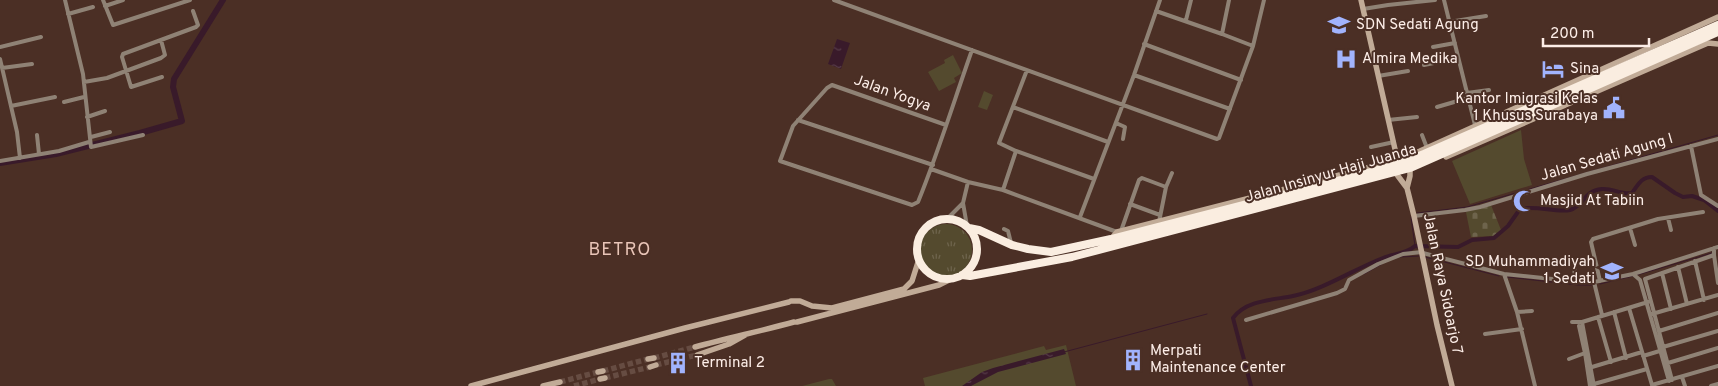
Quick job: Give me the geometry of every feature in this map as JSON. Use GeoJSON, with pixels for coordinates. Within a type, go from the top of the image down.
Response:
{"type":"FeatureCollection","features":[{"type":"Feature","properties":{"kind":"highway","name":"Jalan Insinyur Haji Juanda"},"geometry":{"type":"LineString","coordinates":[[962,275],[970,276],[1048,263],[1131,238],[1410,168],[1497,125],[1543,98],[1716,24]]}},
{"type":"Feature","properties":{"kind":"highway","name":"Jalan Insinyur Haji Juanda"},"geometry":{"type":"LineString","coordinates":[[1298,195],[1364,171],[1398,164],[1423,151],[1497,125],[1658,62],[1716,24]]}},
{"type":"Feature","properties":{"kind":"highway"},"geometry":{"type":"LineString","coordinates":[[947,219],[961,222],[968,227],[976,240],[977,253],[972,266],[962,275],[951,279],[938,277],[926,270],[919,259],[917,246],[924,230],[934,222],[947,219]]}},
{"type":"Feature","properties":{"kind":"highway","name":"Jalan Insinyur Haji Juanda"},"geometry":{"type":"LineString","coordinates":[[968,227],[1012,245],[1045,252],[1116,234],[1131,238]]}},
{"type":"Feature","properties":{"kind":"street"},"geometry":{"type":"LineString","coordinates":[[65,0],[84,82],[84,97],[91,137],[90,144]]}},
{"type":"Feature","properties":{"kind":"street"},"geometry":{"type":"LineString","coordinates":[[103,0],[111,23],[114,24],[190,0]]}},
{"type":"Feature","properties":{"kind":"street"},"geometry":{"type":"LineString","coordinates":[[105,6],[123,0]]}},
{"type":"Feature","properties":{"kind":"street"},"geometry":{"type":"LineString","coordinates":[[834,0],[1217,139],[1220,138],[1253,46],[1264,0]]}},
{"type":"Feature","properties":{"kind":"street"},"geometry":{"type":"LineString","coordinates":[[1080,217],[1108,142],[1125,105],[1160,0]]}},
{"type":"Feature","properties":{"kind":"street"},"geometry":{"type":"LineString","coordinates":[[1186,20],[1191,0]]}},
{"type":"Feature","properties":{"kind":"street"},"geometry":{"type":"LineString","coordinates":[[1222,34],[1229,0]]}},
{"type":"Feature","properties":{"kind":"street"},"geometry":{"type":"LineString","coordinates":[[1361,0],[1398,158]]}},
{"type":"Feature","properties":{"kind":"street"},"geometry":{"type":"LineString","coordinates":[[1363,10],[1388,5],[1435,0]]}},
{"type":"Feature","properties":{"kind":"street"},"geometry":{"type":"LineString","coordinates":[[1444,0],[1475,125]]}},
{"type":"Feature","properties":{"kind":"street"},"geometry":{"type":"LineString","coordinates":[[68,14],[93,7]]}},
{"type":"Feature","properties":{"kind":"street"},"geometry":{"type":"LineString","coordinates":[[162,77],[131,87],[122,58],[123,54],[196,27],[198,25],[193,11]]}},
{"type":"Feature","properties":{"kind":"street"},"geometry":{"type":"LineString","coordinates":[[1156,11],[1186,20],[1253,46]]}},
{"type":"Feature","properties":{"kind":"street"},"geometry":{"type":"LineString","coordinates":[[1450,22],[1486,16]]}},
{"type":"Feature","properties":{"kind":"street"},"geometry":{"type":"LineString","coordinates":[[0,47],[41,37]]}},
{"type":"Feature","properties":{"kind":"street"},"geometry":{"type":"LineString","coordinates":[[84,82],[107,78],[161,58],[165,55],[161,40]]}},
{"type":"Feature","properties":{"kind":"street"},"geometry":{"type":"LineString","coordinates":[[1434,47],[1455,43]]}},
{"type":"Feature","properties":{"kind":"street","name":"Jalan Insinyur Haji Juanda"},"geometry":{"type":"LineString","coordinates":[[1446,157],[1658,62],[1708,43],[1718,44]]}},
{"type":"Feature","properties":{"kind":"street"},"geometry":{"type":"LineString","coordinates":[[1144,44],[1241,80]]}},
{"type":"Feature","properties":{"kind":"street"},"geometry":{"type":"LineString","coordinates":[[972,50],[932,167],[918,202],[912,205],[781,162],[780,160],[793,126],[798,120],[932,167],[968,182],[1002,190],[1080,217],[1116,234],[1140,179],[1166,187]]}},
{"type":"Feature","properties":{"kind":"street"},"geometry":{"type":"LineString","coordinates":[[1424,65],[1458,58]]}},
{"type":"Feature","properties":{"kind":"street"},"geometry":{"type":"LineString","coordinates":[[0,59],[20,158]]}},
{"type":"Feature","properties":{"kind":"street"},"geometry":{"type":"LineString","coordinates":[[2,68],[32,64]]}},
{"type":"Feature","properties":{"kind":"street"},"geometry":{"type":"LineString","coordinates":[[1027,70],[999,143],[1094,179]]}},
{"type":"Feature","properties":{"kind":"street"},"geometry":{"type":"LineString","coordinates":[[1378,76],[1408,72]]}},
{"type":"Feature","properties":{"kind":"street"},"geometry":{"type":"LineString","coordinates":[[1134,75],[1230,109]]}},
{"type":"Feature","properties":{"kind":"street","name":"Jalan Yogya"},"geometry":{"type":"LineString","coordinates":[[798,120],[829,86],[835,85],[946,125]]}},
{"type":"Feature","properties":{"kind":"street"},"geometry":{"type":"LineString","coordinates":[[1438,107],[1467,95],[1489,90]]}},
{"type":"Feature","properties":{"kind":"street"},"geometry":{"type":"LineString","coordinates":[[11,106],[55,97]]}},
{"type":"Feature","properties":{"kind":"street"},"geometry":{"type":"LineString","coordinates":[[64,102],[84,97]]}},
{"type":"Feature","properties":{"kind":"street","name":"Jalan Insinyur Haji Juanda"},"geometry":{"type":"LineString","coordinates":[[1116,234],[1364,171],[1423,151],[1475,125],[1543,98]]}},
{"type":"Feature","properties":{"kind":"street"},"geometry":{"type":"LineString","coordinates":[[1013,107],[1108,142]]}},
{"type":"Feature","properties":{"kind":"street"},"geometry":{"type":"LineString","coordinates":[[87,117],[105,111]]}},
{"type":"Feature","properties":{"kind":"street"},"geometry":{"type":"LineString","coordinates":[[1388,120],[1417,117]]}},
{"type":"Feature","properties":{"kind":"street"},"geometry":{"type":"LineString","coordinates":[[1116,123],[1126,127],[1123,139]]}},
{"type":"Feature","properties":{"kind":"street"},"geometry":{"type":"LineString","coordinates":[[91,137],[110,132]]}},
{"type":"Feature","properties":{"kind":"street"},"geometry":{"type":"LineString","coordinates":[[37,135],[39,154]]}},
{"type":"Feature","properties":{"kind":"street"},"geometry":{"type":"LineString","coordinates":[[0,161],[143,135]]}},
{"type":"Feature","properties":{"kind":"street"},"geometry":{"type":"LineString","coordinates":[[1422,135],[1423,151]]}},
{"type":"Feature","properties":{"kind":"street","name":"Jalan Sedati Agung I"},"geometry":{"type":"LineString","coordinates":[[1414,216],[1465,210],[1587,174],[1718,139]]}},
{"type":"Feature","properties":{"kind":"street"},"geometry":{"type":"LineString","coordinates":[[1371,147],[1394,142]]}},
{"type":"Feature","properties":{"kind":"street"},"geometry":{"type":"LineString","coordinates":[[1691,146],[1701,195],[1718,206]]}},
{"type":"Feature","properties":{"kind":"street"},"geometry":{"type":"LineString","coordinates":[[1002,190],[1016,151]]}},
{"type":"Feature","properties":{"kind":"street","name":"Jalan Raya Sidoarjo 7"},"geometry":{"type":"LineString","coordinates":[[1407,188],[1410,168]]}},
{"type":"Feature","properties":{"kind":"street","name":"Jalan Raya Sidoarjo 7"},"geometry":{"type":"LineString","coordinates":[[1395,172],[1407,188],[1452,386]]}},
{"type":"Feature","properties":{"kind":"street"},"geometry":{"type":"LineString","coordinates":[[1159,222],[1166,187],[1172,174]]}},
{"type":"Feature","properties":{"kind":"street"},"geometry":{"type":"LineString","coordinates":[[968,182],[963,203],[968,227]]}},
{"type":"Feature","properties":{"kind":"street"},"geometry":{"type":"LineString","coordinates":[[947,219],[963,203]]}},
{"type":"Feature","properties":{"kind":"street"},"geometry":{"type":"LineString","coordinates":[[1130,204],[1160,215]]}},
{"type":"Feature","properties":{"kind":"street"},"geometry":{"type":"LineString","coordinates":[[1600,281],[1592,240],[1658,219],[1702,212]]}},
{"type":"Feature","properties":{"kind":"street"},"geometry":{"type":"LineString","coordinates":[[1668,218],[1671,230]]}},
{"type":"Feature","properties":{"kind":"street"},"geometry":{"type":"LineString","coordinates":[[1630,228],[1635,246]]}},
{"type":"Feature","properties":{"kind":"street"},"geometry":{"type":"LineString","coordinates":[[1004,229],[1008,231],[1012,245]]}},
{"type":"Feature","properties":{"kind":"street"},"geometry":{"type":"LineString","coordinates":[[1638,277],[1715,251]]}},
{"type":"Feature","properties":{"kind":"street"},"geometry":{"type":"LineString","coordinates":[[1246,320],[1343,291],[1348,280],[1395,257],[1423,254],[1504,274],[1594,282],[1662,272],[1695,261],[1715,251]]}},
{"type":"Feature","properties":{"kind":"street"},"geometry":{"type":"LineString","coordinates":[[1715,251],[1718,283]]}},
{"type":"Feature","properties":{"kind":"street"},"geometry":{"type":"LineString","coordinates":[[471,386],[685,328],[790,302],[800,301],[812,306],[832,308],[904,289],[912,281],[919,259]]}},
{"type":"Feature","properties":{"kind":"street"},"geometry":{"type":"LineString","coordinates":[[1695,261],[1704,300]]}},
{"type":"Feature","properties":{"kind":"street"},"geometry":{"type":"LineString","coordinates":[[1574,262],[1576,281]]}},
{"type":"Feature","properties":{"kind":"street"},"geometry":{"type":"LineString","coordinates":[[1678,267],[1687,304]]}},
{"type":"Feature","properties":{"kind":"street"},"geometry":{"type":"LineString","coordinates":[[1662,272],[1671,309]]}},
{"type":"Feature","properties":{"kind":"street"},"geometry":{"type":"LineString","coordinates":[[1504,274],[1522,329],[1535,386]]}},
{"type":"Feature","properties":{"kind":"street"},"geometry":{"type":"LineString","coordinates":[[1638,277],[1668,363],[1670,381]]}},
{"type":"Feature","properties":{"kind":"street"},"geometry":{"type":"LineString","coordinates":[[695,347],[939,285],[951,279]]}},
{"type":"Feature","properties":{"kind":"street"},"geometry":{"type":"LineString","coordinates":[[1594,282],[1611,362]]}},
{"type":"Feature","properties":{"kind":"street"},"geometry":{"type":"LineString","coordinates":[[1652,314],[1718,295]]}},
{"type":"Feature","properties":{"kind":"street"},"geometry":{"type":"LineString","coordinates":[[1572,322],[1582,322],[1648,302]]}},
{"type":"Feature","properties":{"kind":"street"},"geometry":{"type":"LineString","coordinates":[[1629,308],[1653,385],[1718,366]]}},
{"type":"Feature","properties":{"kind":"street"},"geometry":{"type":"LineString","coordinates":[[1517,312],[1532,311]]}},
{"type":"Feature","properties":{"kind":"street"},"geometry":{"type":"LineString","coordinates":[[1614,312],[1626,358]]}},
{"type":"Feature","properties":{"kind":"street"},"geometry":{"type":"LineString","coordinates":[[1659,331],[1718,313]]}},
{"type":"Feature","properties":{"kind":"street"},"geometry":{"type":"LineString","coordinates":[[1652,314],[1659,331],[1670,381]]}},
{"type":"Feature","properties":{"kind":"street"},"geometry":{"type":"LineString","coordinates":[[1582,322],[1592,367],[1593,385]]}},
{"type":"Feature","properties":{"kind":"street"},"geometry":{"type":"LineString","coordinates":[[1580,326],[1593,385]]}},
{"type":"Feature","properties":{"kind":"street"},"geometry":{"type":"LineString","coordinates":[[1485,334],[1522,329]]}},
{"type":"Feature","properties":{"kind":"street"},"geometry":{"type":"LineString","coordinates":[[1592,367],[1663,349],[1718,331]]}},
{"type":"Feature","properties":{"kind":"street"},"geometry":{"type":"LineString","coordinates":[[697,355],[735,342],[747,334]]}},
{"type":"Feature","properties":{"kind":"street"},"geometry":{"type":"LineString","coordinates":[[1668,363],[1718,348]]}},
{"type":"Feature","properties":{"kind":"street"},"geometry":{"type":"LineString","coordinates":[[1569,358],[1585,352]]}},
{"type":"Feature","properties":{"kind":"street"},"geometry":{"type":"LineString","coordinates":[[1593,385],[1647,369]]}},
{"type":"Feature","properties":{"kind":"street"},"geometry":{"type":"LineString","coordinates":[[1682,377],[1685,386]]}},
{"type":"Feature","properties":{"kind":"street"},"geometry":{"type":"LineString","coordinates":[[543,386],[560,382]]}},
{"type":"Feature","properties":{"kind":"street"},"geometry":{"type":"LineString","coordinates":[[1711,386],[1718,384]]}},
{"type":"Feature","properties":{"kind":"green space"},"geometry":{"type":"Polygon","coordinates":[[[953,55],[962,73],[954,78],[956,82],[939,91],[928,72],[945,63],[944,60],[953,55]]]}},
{"type":"Feature","properties":{"kind":"green space"},"geometry":{"type":"Polygon","coordinates":[[[984,91],[993,95],[987,110],[978,107],[984,91]]]}},
{"type":"Feature","properties":{"kind":"green space"},"geometry":{"type":"Polygon","coordinates":[[[1521,130],[1524,159],[1532,185],[1470,204],[1452,161],[1521,130]]]}},
{"type":"Feature","properties":{"kind":"green space"},"geometry":{"type":"Polygon","coordinates":[[[1491,205],[1501,230],[1493,236],[1471,237],[1466,212],[1491,205]]]}},
{"type":"Feature","properties":{"kind":"green space"},"geometry":{"type":"Polygon","coordinates":[[[941,224],[951,224],[960,228],[968,236],[972,250],[968,264],[960,272],[951,276],[941,276],[932,272],[924,264],[920,255],[920,245],[924,236],[932,228],[941,224]]]}},
{"type":"Feature","properties":{"kind":"green space"},"geometry":{"type":"Polygon","coordinates":[[[1066,345],[1076,386],[925,386],[923,378],[1044,346],[1046,350],[1066,345]]]}},
{"type":"Feature","properties":{"kind":"green space"},"geometry":{"type":"Polygon","coordinates":[[[832,379],[836,386],[802,386],[832,379]]]}},
{"type":"Feature","properties":{"kind":"water"},"geometry":{"type":"Polygon","coordinates":[[[837,39],[850,43],[841,69],[828,64],[837,39]]]}},
{"type":"Feature","properties":{"kind":"water"},"geometry":{"type":"Polygon","coordinates":[[[1064,349],[1066,354],[998,372],[971,386],[962,386],[982,372],[993,368],[1064,349]]]}},
{"type":"Feature","properties":{"kind":"waterway"},"geometry":{"type":"LineString","coordinates":[[0,163],[56,154],[182,121],[173,87],[174,79],[223,0]]}},
{"type":"Feature","properties":{"kind":"waterway"},"geometry":{"type":"LineString","coordinates":[[1417,213],[1467,207],[1718,135]]}},
{"type":"Feature","properties":{"kind":"waterway"},"geometry":{"type":"LineString","coordinates":[[1251,386],[1233,318],[1238,312],[1252,304],[1293,296],[1316,289],[1372,263],[1404,252],[1415,246],[1458,247],[1472,240],[1494,238],[1508,226],[1520,209],[1570,210],[1575,208],[1587,195],[1596,190],[1606,189],[1632,193],[1640,182],[1648,177],[1652,177],[1683,197],[1692,196],[1704,200],[1718,211]]}},
{"type":"Feature","properties":{"kind":"waterway"},"geometry":{"type":"LineString","coordinates":[[1411,217],[1415,246]]}},
{"type":"Feature","properties":{"kind":"waterway"},"geometry":{"type":"LineString","coordinates":[[1637,275],[1712,253]]}},
{"type":"Feature","properties":{"kind":"waterway"},"geometry":{"type":"LineString","coordinates":[[1400,257],[1421,256]]}},
{"type":"Feature","properties":{"kind":"waterway"},"geometry":{"type":"LineString","coordinates":[[1425,257],[1499,276]]}},
{"type":"Feature","properties":{"kind":"waterway"},"geometry":{"type":"LineString","coordinates":[[1364,274],[1382,264]]}},
{"type":"Feature","properties":{"kind":"waterway"},"geometry":{"type":"LineString","coordinates":[[1600,284],[1633,276]]}},
{"type":"Feature","properties":{"kind":"waterway"},"geometry":{"type":"LineString","coordinates":[[1507,277],[1592,285]]}},
{"type":"Feature","properties":{"kind":"waterway"},"geometry":{"type":"LineString","coordinates":[[1064,352],[1207,314]]}},
{"type":"Feature","properties":{"kind":"tunnel"},"geometry":{"type":"LineString","coordinates":[[654,358],[695,347]]}},
{"type":"Feature","properties":{"kind":"tunnel"},"geometry":{"type":"LineString","coordinates":[[656,365],[697,355]]}},
{"type":"Feature","properties":{"kind":"tunnel"},"geometry":{"type":"LineString","coordinates":[[603,371],[648,359]]}},
{"type":"Feature","properties":{"kind":"tunnel"},"geometry":{"type":"LineString","coordinates":[[605,378],[650,367]]}},
{"type":"Feature","properties":{"kind":"tunnel"},"geometry":{"type":"LineString","coordinates":[[560,382],[598,372]]}},
{"type":"Feature","properties":{"kind":"tunnel"},"geometry":{"type":"LineString","coordinates":[[574,386],[600,379]]}},
{"type":"Feature","properties":{"kind":"place","name":"SDN Sedati Agung"},"geometry":{"type":"Point","coordinates":[1339,25]}},
{"type":"Feature","properties":{"kind":"place","name":"Almira Medika"},"geometry":{"type":"Point","coordinates":[1346,59]}},
{"type":"Feature","properties":{"kind":"place","name":"Sina"},"geometry":{"type":"Point","coordinates":[1553,69]}},
{"type":"Feature","properties":{"kind":"place","name":"Kantor Imigrasi Kelas 1 Khusus Surabaya"},"geometry":{"type":"Point","coordinates":[1614,108]}},
{"type":"Feature","properties":{"kind":"place","name":"Masjid At Tabiin"},"geometry":{"type":"Point","coordinates":[1524,201]}},
{"type":"Feature","properties":{"kind":"place","name":"SD Muhammadiyah 1 Sedati"},"geometry":{"type":"Point","coordinates":[1612,271]}},
{"type":"Feature","properties":{"kind":"place","name":"Merpati Maintenance Center"},"geometry":{"type":"Point","coordinates":[1133,360]}},
{"type":"Feature","properties":{"kind":"place","name":"Terminal 2"},"geometry":{"type":"Point","coordinates":[678,363]}},
{"type":"Feature","properties":{"kind":"district","name":"BETRO"},"geometry":{"type":"Point","coordinates":[620,250]}}]}
